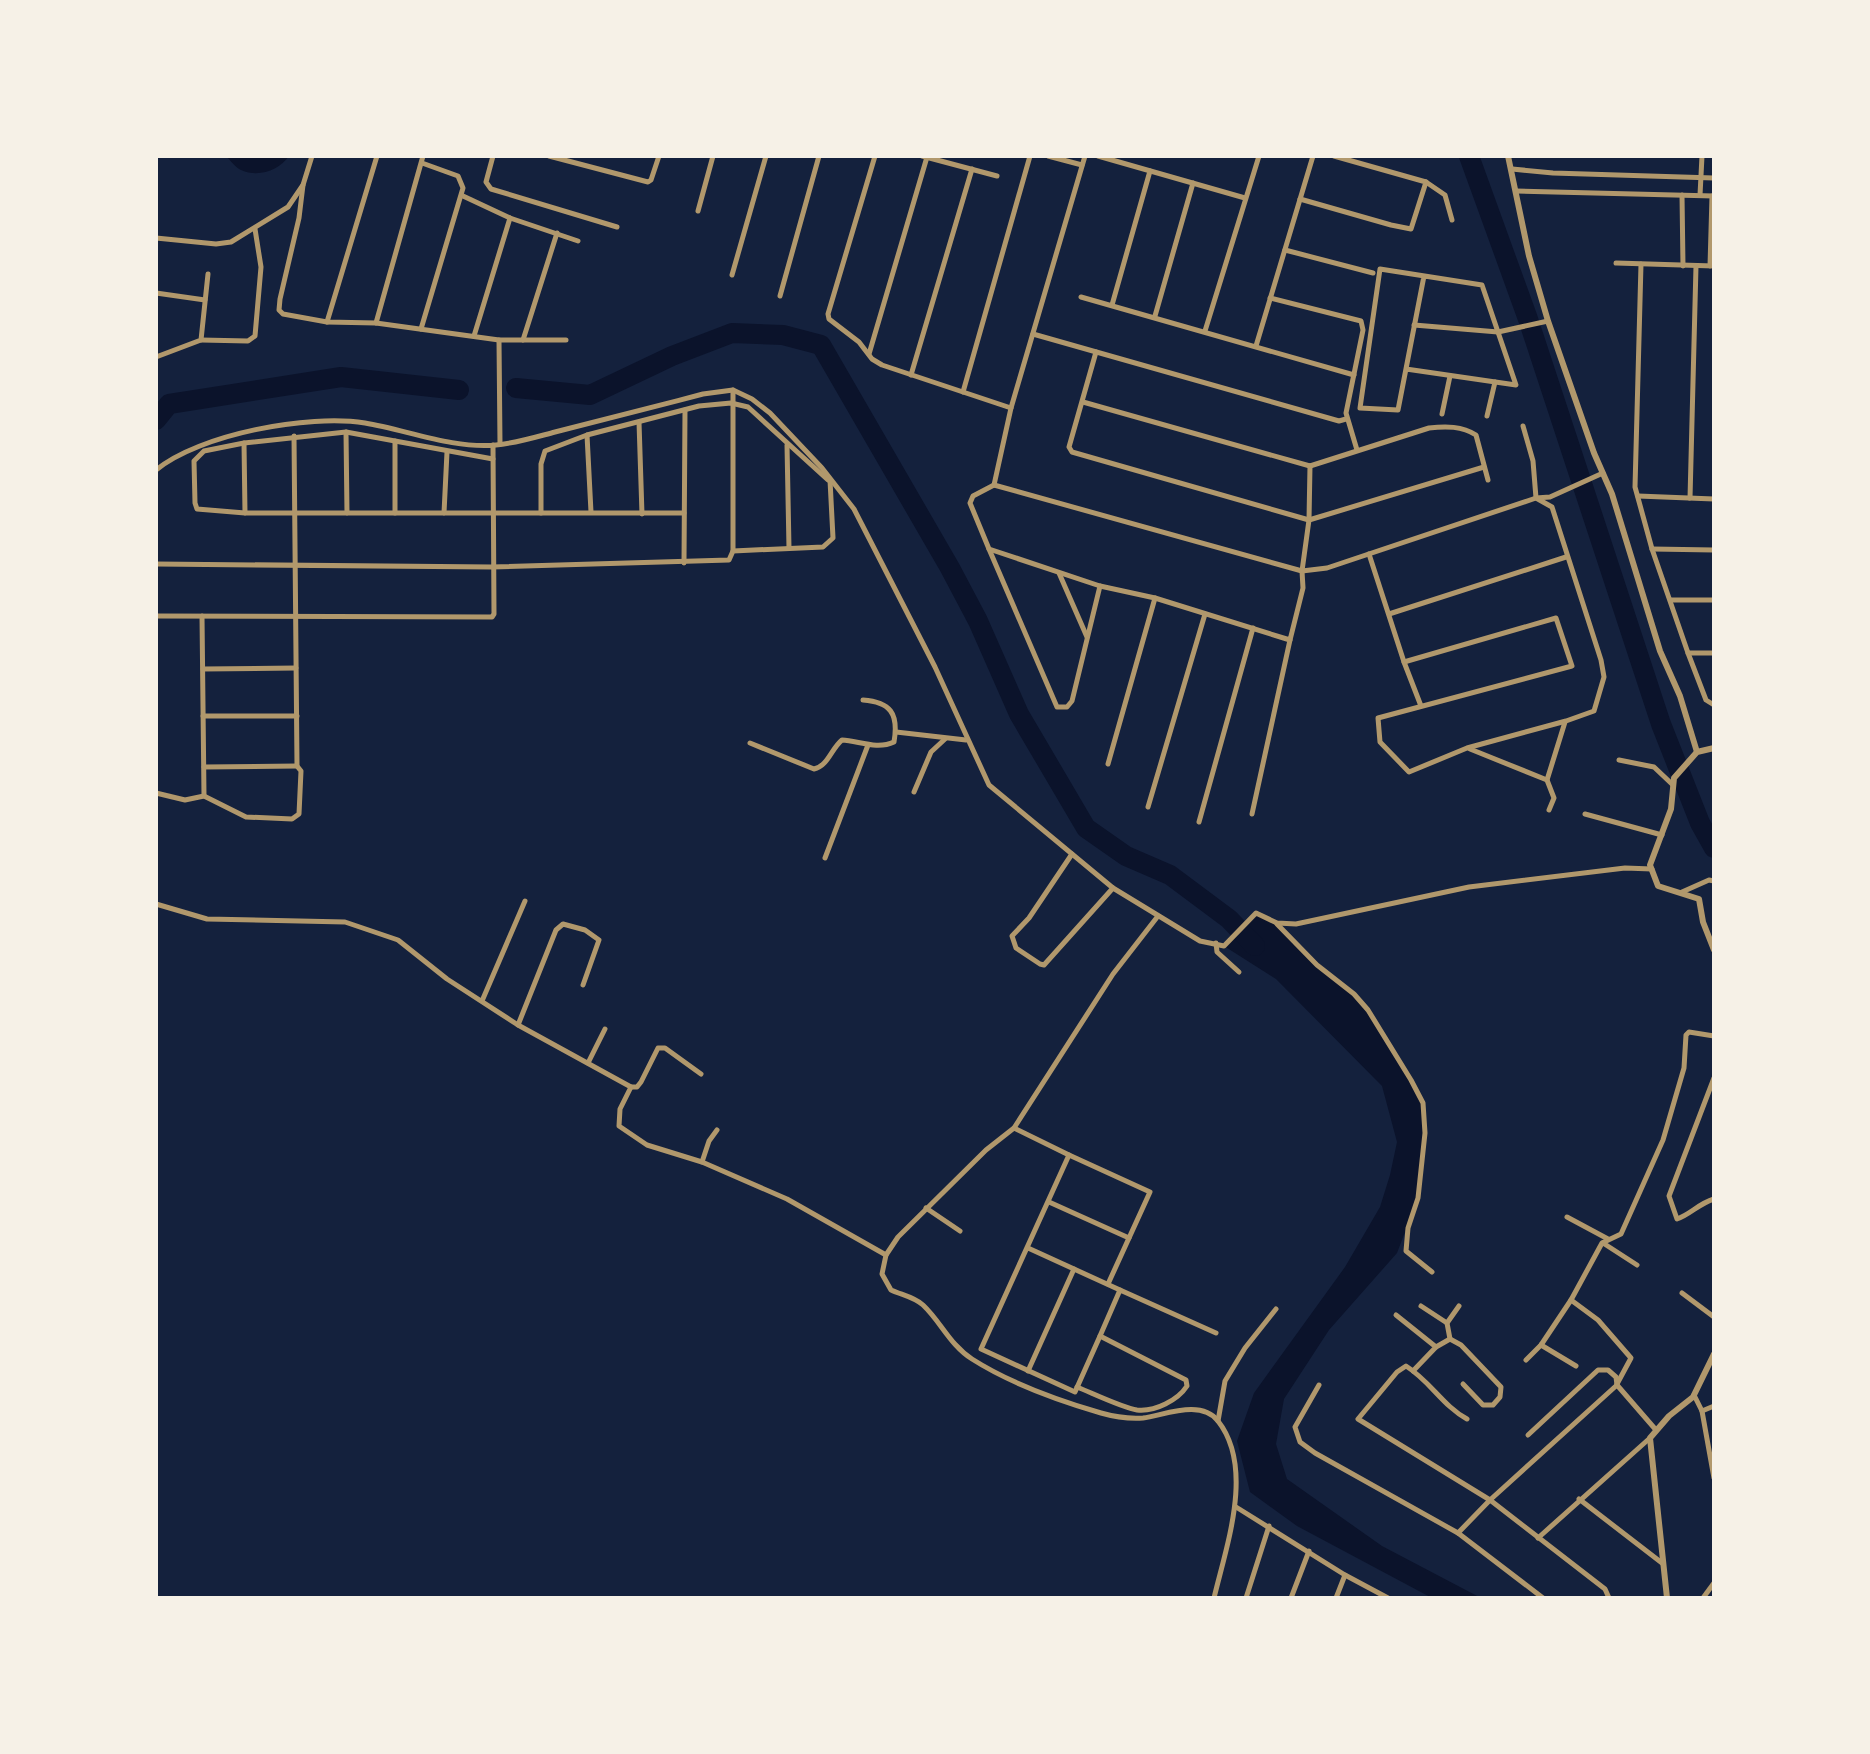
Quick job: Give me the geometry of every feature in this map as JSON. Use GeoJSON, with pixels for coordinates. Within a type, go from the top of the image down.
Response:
{"type":"FeatureCollection","features":[{"type":"Feature","properties":{"kind":"street"},"geometry":{"type":"LineString","coordinates":[[312,156],[303,185],[279,310],[283,314],[327,322],[376,323],[499,340],[566,340]]}},
{"type":"Feature","properties":{"kind":"street"},"geometry":{"type":"LineString","coordinates":[[327,322],[377,156]]}},
{"type":"Feature","properties":{"kind":"street"},"geometry":{"type":"LineString","coordinates":[[493,156],[486,182],[491,189],[617,227]]}},
{"type":"Feature","properties":{"kind":"street"},"geometry":{"type":"LineString","coordinates":[[549,156],[648,182],[659,156]]}},
{"type":"Feature","properties":{"kind":"street"},"geometry":{"type":"LineString","coordinates":[[698,211],[713,156]]}},
{"type":"Feature","properties":{"kind":"street"},"geometry":{"type":"LineString","coordinates":[[732,275],[766,156]]}},
{"type":"Feature","properties":{"kind":"street"},"geometry":{"type":"LineString","coordinates":[[780,296],[819,156]]}},
{"type":"Feature","properties":{"kind":"street"},"geometry":{"type":"LineString","coordinates":[[875,156],[828,314],[832,324],[859,342],[882,365],[1011,408]]}},
{"type":"Feature","properties":{"kind":"street"},"geometry":{"type":"LineString","coordinates":[[963,392],[1030,156]]}},
{"type":"Feature","properties":{"kind":"street"},"geometry":{"type":"LineString","coordinates":[[1048,156],[1082,165]]}},
{"type":"Feature","properties":{"kind":"street"},"geometry":{"type":"LineString","coordinates":[[994,485],[1011,408],[1085,156]]}},
{"type":"Feature","properties":{"kind":"street"},"geometry":{"type":"LineString","coordinates":[[1098,156],[1245,198]]}},
{"type":"Feature","properties":{"kind":"street"},"geometry":{"type":"LineString","coordinates":[[1205,331],[1259,156]]}},
{"type":"Feature","properties":{"kind":"street"},"geometry":{"type":"LineString","coordinates":[[1256,346],[1313,156]]}},
{"type":"Feature","properties":{"kind":"street"},"geometry":{"type":"LineString","coordinates":[[1334,156],[1426,182],[1445,195],[1452,220]]}},
{"type":"Feature","properties":{"kind":"street"},"geometry":{"type":"LineString","coordinates":[[1508,156],[1529,256],[1548,321],[1612,494],[1660,651],[1680,696],[1697,752]]}},
{"type":"Feature","properties":{"kind":"street"},"geometry":{"type":"LineString","coordinates":[[1700,195],[1702,156]]}},
{"type":"Feature","properties":{"kind":"street"},"geometry":{"type":"LineString","coordinates":[[869,354],[924,157],[997,176]]}},
{"type":"Feature","properties":{"kind":"street"},"geometry":{"type":"LineString","coordinates":[[376,323],[422,160],[458,176],[462,181],[463,196],[421,329]]}},
{"type":"Feature","properties":{"kind":"street"},"geometry":{"type":"LineString","coordinates":[[911,375],[972,169]]}},
{"type":"Feature","properties":{"kind":"street"},"geometry":{"type":"LineString","coordinates":[[1512,169],[1714,178]]}},
{"type":"Feature","properties":{"kind":"street"},"geometry":{"type":"LineString","coordinates":[[1112,305],[1150,171]]}},
{"type":"Feature","properties":{"kind":"street"},"geometry":{"type":"LineString","coordinates":[[1300,199],[1411,229],[1426,182]]}},
{"type":"Feature","properties":{"kind":"street"},"geometry":{"type":"LineString","coordinates":[[1154,317],[1193,183]]}},
{"type":"Feature","properties":{"kind":"street"},"geometry":{"type":"LineString","coordinates":[[156,238],[216,244],[231,242],[288,207],[303,185]]}},
{"type":"Feature","properties":{"kind":"street"},"geometry":{"type":"LineString","coordinates":[[1516,191],[1713,196],[1712,266],[1616,263]]}},
{"type":"Feature","properties":{"kind":"street"},"geometry":{"type":"LineString","coordinates":[[1682,195],[1683,266]]}},
{"type":"Feature","properties":{"kind":"street"},"geometry":{"type":"LineString","coordinates":[[463,196],[510,218],[578,241]]}},
{"type":"Feature","properties":{"kind":"street"},"geometry":{"type":"LineString","coordinates":[[474,337],[510,218]]}},
{"type":"Feature","properties":{"kind":"street"},"geometry":{"type":"LineString","coordinates":[[156,357],[201,340],[248,341],[255,336],[261,267],[255,229]]}},
{"type":"Feature","properties":{"kind":"street"},"geometry":{"type":"LineString","coordinates":[[523,340],[557,233]]}},
{"type":"Feature","properties":{"kind":"street"},"geometry":{"type":"LineString","coordinates":[[1285,250],[1373,273]]}},
{"type":"Feature","properties":{"kind":"street"},"geometry":{"type":"LineString","coordinates":[[1641,264],[1635,487],[1652,549],[1688,653],[1706,700],[1714,705]]}},
{"type":"Feature","properties":{"kind":"street"},"geometry":{"type":"LineString","coordinates":[[1690,498],[1696,266]]}},
{"type":"Feature","properties":{"kind":"street"},"geometry":{"type":"LineString","coordinates":[[1406,369],[1516,385],[1482,285],[1380,269],[1360,408],[1398,410],[1424,276]]}},
{"type":"Feature","properties":{"kind":"street"},"geometry":{"type":"LineString","coordinates":[[201,340],[208,274]]}},
{"type":"Feature","properties":{"kind":"street"},"geometry":{"type":"LineString","coordinates":[[156,293],[205,300]]}},
{"type":"Feature","properties":{"kind":"street"},"geometry":{"type":"LineString","coordinates":[[1081,297],[1354,375]]}},
{"type":"Feature","properties":{"kind":"street"},"geometry":{"type":"LineString","coordinates":[[1270,298],[1361,321],[1363,330],[1346,419],[1357,450]]}},
{"type":"Feature","properties":{"kind":"street"},"geometry":{"type":"LineString","coordinates":[[1414,325],[1498,332],[1548,321]]}},
{"type":"Feature","properties":{"kind":"street"},"geometry":{"type":"LineString","coordinates":[[1033,334],[1339,421],[1346,419]]}},
{"type":"Feature","properties":{"kind":"street"},"geometry":{"type":"LineString","coordinates":[[156,616],[492,617],[493,459],[500,413],[499,340]]}},
{"type":"Feature","properties":{"kind":"street"},"geometry":{"type":"LineString","coordinates":[[1096,352],[1069,447],[1072,452],[1309,520],[1484,467]]}},
{"type":"Feature","properties":{"kind":"street"},"geometry":{"type":"LineString","coordinates":[[1442,414],[1450,376]]}},
{"type":"Feature","properties":{"kind":"street"},"geometry":{"type":"LineString","coordinates":[[1487,416],[1495,382]]}},
{"type":"Feature","properties":{"kind":"street"},"geometry":{"type":"LineString","coordinates":[[156,564],[492,567],[729,560],[733,551],[733,390]]}},
{"type":"Feature","properties":{"kind":"street"},"geometry":{"type":"LineString","coordinates":[[156,470],[172,457],[212,440],[286,424],[324,420],[362,423],[453,441],[497,445],[540,437],[714,392],[733,390],[752,399],[787,432],[854,509],[935,667],[989,785],[1113,888],[1200,941],[1224,946],[1256,913],[1277,923],[1317,965],[1354,994],[1368,1010],[1423,1103],[1425,1133],[1418,1198],[1408,1228],[1406,1251],[1432,1272]]}},
{"type":"Feature","properties":{"kind":"street"},"geometry":{"type":"LineString","coordinates":[[1083,402],[1310,466],[1429,428],[1467,429],[1476,435],[1488,480]]}},
{"type":"Feature","properties":{"kind":"street"},"geometry":{"type":"LineString","coordinates":[[541,513],[541,464],[545,451],[587,435],[685,410],[731,403],[748,407],[758,414],[830,480],[833,538],[823,547],[733,551]]}},
{"type":"Feature","properties":{"kind":"street"},"geometry":{"type":"LineString","coordinates":[[684,563],[685,410]]}},
{"type":"Feature","properties":{"kind":"street"},"geometry":{"type":"LineString","coordinates":[[639,422],[642,514]]}},
{"type":"Feature","properties":{"kind":"street"},"geometry":{"type":"LineString","coordinates":[[1523,426],[1533,461],[1536,498]]}},
{"type":"Feature","properties":{"kind":"street"},"geometry":{"type":"LineString","coordinates":[[493,459],[346,432],[294,436],[204,451],[193,464],[193,489],[197,509],[245,513],[684,513]]}},
{"type":"Feature","properties":{"kind":"street"},"geometry":{"type":"LineString","coordinates":[[346,432],[347,513]]}},
{"type":"Feature","properties":{"kind":"street"},"geometry":{"type":"LineString","coordinates":[[787,432],[789,548]]}},
{"type":"Feature","properties":{"kind":"street"},"geometry":{"type":"LineString","coordinates":[[587,435],[591,512]]}},
{"type":"Feature","properties":{"kind":"street"},"geometry":{"type":"LineString","coordinates":[[156,793],[185,800],[204,796],[246,817],[296,818],[299,814],[301,771],[297,766],[294,436]]}},
{"type":"Feature","properties":{"kind":"street"},"geometry":{"type":"LineString","coordinates":[[395,441],[395,513]]}},
{"type":"Feature","properties":{"kind":"street"},"geometry":{"type":"LineString","coordinates":[[244,443],[245,513]]}},
{"type":"Feature","properties":{"kind":"street"},"geometry":{"type":"LineString","coordinates":[[444,513],[447,452]]}},
{"type":"Feature","properties":{"kind":"street"},"geometry":{"type":"LineString","coordinates":[[1252,814],[1303,588],[1310,466]]}},
{"type":"Feature","properties":{"kind":"street"},"geometry":{"type":"LineString","coordinates":[[1100,586],[1072,701],[1067,707],[1057,707],[970,503],[973,496],[994,485],[1302,571],[1327,568],[1536,498],[1550,497],[1603,473]]}},
{"type":"Feature","properties":{"kind":"street"},"geometry":{"type":"LineString","coordinates":[[1638,496],[1714,499]]}},
{"type":"Feature","properties":{"kind":"street"},"geometry":{"type":"LineString","coordinates":[[1404,662],[1557,618],[1571,668],[1378,718],[1380,742],[1409,772],[1467,748],[1594,711],[1604,677],[1601,660],[1552,507],[1536,498]]}},
{"type":"Feature","properties":{"kind":"street"},"geometry":{"type":"LineString","coordinates":[[989,549],[1100,586],[1155,598],[1290,640]]}},
{"type":"Feature","properties":{"kind":"street"},"geometry":{"type":"LineString","coordinates":[[1652,549],[1714,550]]}},
{"type":"Feature","properties":{"kind":"street"},"geometry":{"type":"LineString","coordinates":[[1369,554],[1421,706]]}},
{"type":"Feature","properties":{"kind":"street"},"geometry":{"type":"LineString","coordinates":[[1389,614],[1566,557]]}},
{"type":"Feature","properties":{"kind":"street"},"geometry":{"type":"LineString","coordinates":[[1059,572],[1088,640]]}},
{"type":"Feature","properties":{"kind":"street"},"geometry":{"type":"LineString","coordinates":[[1108,764],[1155,598]]}},
{"type":"Feature","properties":{"kind":"street"},"geometry":{"type":"LineString","coordinates":[[1671,600],[1714,600]]}},
{"type":"Feature","properties":{"kind":"street"},"geometry":{"type":"LineString","coordinates":[[1148,807],[1205,614]]}},
{"type":"Feature","properties":{"kind":"street"},"geometry":{"type":"LineString","coordinates":[[202,616],[204,796]]}},
{"type":"Feature","properties":{"kind":"street"},"geometry":{"type":"LineString","coordinates":[[1199,822],[1253,628]]}},
{"type":"Feature","properties":{"kind":"street"},"geometry":{"type":"LineString","coordinates":[[1688,653],[1714,653]]}},
{"type":"Feature","properties":{"kind":"street"},"geometry":{"type":"LineString","coordinates":[[203,669],[296,668]]}},
{"type":"Feature","properties":{"kind":"street"},"geometry":{"type":"LineString","coordinates":[[750,743],[814,769],[825,764],[842,740],[868,745],[889,745],[894,742],[896,732],[887,705],[863,700]]}},
{"type":"Feature","properties":{"kind":"street"},"geometry":{"type":"LineString","coordinates":[[203,716],[297,716]]}},
{"type":"Feature","properties":{"kind":"street"},"geometry":{"type":"LineString","coordinates":[[1549,810],[1554,798],[1547,780],[1566,721]]}},
{"type":"Feature","properties":{"kind":"street"},"geometry":{"type":"LineString","coordinates":[[896,732],[966,740]]}},
{"type":"Feature","properties":{"kind":"street"},"geometry":{"type":"LineString","coordinates":[[914,792],[931,752],[945,738]]}},
{"type":"Feature","properties":{"kind":"street"},"geometry":{"type":"LineString","coordinates":[[825,858],[868,745]]}},
{"type":"Feature","properties":{"kind":"street"},"geometry":{"type":"LineString","coordinates":[[1467,748],[1547,780]]}},
{"type":"Feature","properties":{"kind":"street"},"geometry":{"type":"LineString","coordinates":[[1714,748],[1697,752],[1674,782],[1671,809],[1650,865],[1658,886],[1699,899],[1703,922],[1714,950]]}},
{"type":"Feature","properties":{"kind":"street"},"geometry":{"type":"LineString","coordinates":[[1619,760],[1654,767],[1674,782]]}},
{"type":"Feature","properties":{"kind":"street"},"geometry":{"type":"LineString","coordinates":[[204,767],[297,766]]}},
{"type":"Feature","properties":{"kind":"street"},"geometry":{"type":"LineString","coordinates":[[1585,814],[1663,835]]}},
{"type":"Feature","properties":{"kind":"street"},"geometry":{"type":"LineString","coordinates":[[1072,854],[1029,918],[1012,936],[1016,948],[1044,965],[1113,888]]}},
{"type":"Feature","properties":{"kind":"street"},"geometry":{"type":"LineString","coordinates":[[1277,923],[1296,924],[1469,887],[1625,868],[1652,869]]}},
{"type":"Feature","properties":{"kind":"street"},"geometry":{"type":"LineString","coordinates":[[1682,892],[1709,880],[1714,881]]}},
{"type":"Feature","properties":{"kind":"street"},"geometry":{"type":"LineString","coordinates":[[482,1001],[525,901]]}},
{"type":"Feature","properties":{"kind":"street"},"geometry":{"type":"LineString","coordinates":[[156,904],[207,919],[345,922],[398,940],[447,979],[518,1025],[631,1087],[637,1087],[641,1082],[658,1048],[665,1048],[701,1074]]}},
{"type":"Feature","properties":{"kind":"street"},"geometry":{"type":"LineString","coordinates":[[1158,916],[1113,974],[1014,1128],[986,1150],[898,1237],[886,1255],[882,1274],[891,1290],[925,1306],[943,1333],[971,1359],[1028,1386],[1101,1413],[1129,1418],[1188,1410],[1213,1416],[1231,1448],[1236,1507],[1214,1598]]}},
{"type":"Feature","properties":{"kind":"street"},"geometry":{"type":"LineString","coordinates":[[518,1025],[556,930],[563,924],[585,930],[599,940],[583,985]]}},
{"type":"Feature","properties":{"kind":"street"},"geometry":{"type":"LineString","coordinates":[[1216,943],[1217,952],[1239,972]]}},
{"type":"Feature","properties":{"kind":"street"},"geometry":{"type":"LineString","coordinates":[[588,1063],[605,1029]]}},
{"type":"Feature","properties":{"kind":"street"},"geometry":{"type":"LineString","coordinates":[[1526,1360],[1541,1345],[1571,1300],[1605,1241],[1621,1234],[1663,1140],[1684,1068],[1686,1035],[1689,1032],[1714,1036]]}},
{"type":"Feature","properties":{"kind":"street"},"geometry":{"type":"LineString","coordinates":[[1714,1078],[1669,1196],[1673,1215],[1677,1219],[1698,1204],[1714,1199]]}},
{"type":"Feature","properties":{"kind":"street"},"geometry":{"type":"LineString","coordinates":[[631,1087],[620,1109],[619,1126],[647,1145],[702,1162],[787,1199],[886,1255]]}},
{"type":"Feature","properties":{"kind":"street"},"geometry":{"type":"LineString","coordinates":[[1014,1128],[1150,1192],[1108,1284]]}},
{"type":"Feature","properties":{"kind":"street"},"geometry":{"type":"LineString","coordinates":[[702,1162],[709,1141],[717,1130]]}},
{"type":"Feature","properties":{"kind":"street"},"geometry":{"type":"LineString","coordinates":[[1069,1155],[981,1349],[1075,1392],[1120,1290]]}},
{"type":"Feature","properties":{"kind":"street"},"geometry":{"type":"LineString","coordinates":[[1049,1202],[1129,1238]]}},
{"type":"Feature","properties":{"kind":"street"},"geometry":{"type":"LineString","coordinates":[[926,1208],[960,1231]]}},
{"type":"Feature","properties":{"kind":"street"},"geometry":{"type":"LineString","coordinates":[[1567,1217],[1637,1265]]}},
{"type":"Feature","properties":{"kind":"street"},"geometry":{"type":"LineString","coordinates":[[1028,1248],[1216,1333]]}},
{"type":"Feature","properties":{"kind":"street"},"geometry":{"type":"LineString","coordinates":[[1028,1371],[1074,1269]]}},
{"type":"Feature","properties":{"kind":"street"},"geometry":{"type":"LineString","coordinates":[[1682,1293],[1714,1317]]}},
{"type":"Feature","properties":{"kind":"street"},"geometry":{"type":"LineString","coordinates":[[1458,1533],[1617,1385],[1631,1358],[1598,1320],[1571,1300]]}},
{"type":"Feature","properties":{"kind":"street"},"geometry":{"type":"LineString","coordinates":[[1421,1306],[1447,1323]]}},
{"type":"Feature","properties":{"kind":"street"},"geometry":{"type":"LineString","coordinates":[[1450,1339],[1447,1323],[1459,1306]]}},
{"type":"Feature","properties":{"kind":"street"},"geometry":{"type":"LineString","coordinates":[[1218,1421],[1225,1381],[1245,1348],[1276,1309]]}},
{"type":"Feature","properties":{"kind":"street"},"geometry":{"type":"LineString","coordinates":[[1396,1315],[1436,1347]]}},
{"type":"Feature","properties":{"kind":"street"},"geometry":{"type":"LineString","coordinates":[[1077,1387],[1138,1411],[1161,1406],[1186,1389],[1186,1380],[1100,1336]]}},
{"type":"Feature","properties":{"kind":"street"},"geometry":{"type":"LineString","coordinates":[[1413,1371],[1436,1347],[1450,1339]]}},
{"type":"Feature","properties":{"kind":"street"},"geometry":{"type":"LineString","coordinates":[[1450,1339],[1461,1345],[1501,1387],[1500,1397],[1493,1405],[1483,1405],[1463,1384]]}},
{"type":"Feature","properties":{"kind":"street"},"geometry":{"type":"LineString","coordinates":[[1541,1345],[1576,1366]]}},
{"type":"Feature","properties":{"kind":"street"},"geometry":{"type":"LineString","coordinates":[[1538,1538],[1650,1438],[1694,1394],[1714,1354]]}},
{"type":"Feature","properties":{"kind":"street"},"geometry":{"type":"LineString","coordinates":[[1467,1419],[1453,1411],[1441,1396],[1406,1366],[1397,1372],[1358,1419],[1490,1500],[1605,1589],[1609,1598]]}},
{"type":"Feature","properties":{"kind":"street"},"geometry":{"type":"LineString","coordinates":[[1528,1435],[1602,1369],[1616,1377],[1617,1385],[1656,1430]]}},
{"type":"Feature","properties":{"kind":"street"},"geometry":{"type":"LineString","coordinates":[[1319,1385],[1295,1427],[1300,1442],[1458,1533],[1543,1598]]}},
{"type":"Feature","properties":{"kind":"street"},"geometry":{"type":"LineString","coordinates":[[1694,1394],[1702,1411],[1714,1478]]}},
{"type":"Feature","properties":{"kind":"street"},"geometry":{"type":"LineString","coordinates":[[1702,1411],[1714,1406]]}},
{"type":"Feature","properties":{"kind":"street"},"geometry":{"type":"LineString","coordinates":[[1650,1438],[1667,1598]]}},
{"type":"Feature","properties":{"kind":"street"},"geometry":{"type":"LineString","coordinates":[[1579,1499],[1662,1563]]}},
{"type":"Feature","properties":{"kind":"street"},"geometry":{"type":"LineString","coordinates":[[1236,1507],[1386,1598]]}},
{"type":"Feature","properties":{"kind":"street"},"geometry":{"type":"LineString","coordinates":[[1246,1598],[1269,1526]]}},
{"type":"Feature","properties":{"kind":"street"},"geometry":{"type":"LineString","coordinates":[[1291,1598],[1309,1551]]}},
{"type":"Feature","properties":{"kind":"street"},"geometry":{"type":"LineString","coordinates":[[1336,1598],[1345,1575]]}},
{"type":"Feature","properties":{"kind":"street"},"geometry":{"type":"LineString","coordinates":[[1703,1598],[1714,1583]]}},
{"type":"Feature","properties":{"kind":"water"},"geometry":{"type":"Polygon","coordinates":[[[226,156],[289,156],[274,169],[255,173],[239,169],[226,156]]]}},
{"type":"Feature","properties":{"kind":"water"},"geometry":{"type":"Polygon","coordinates":[[[1256,913],[1277,923],[1368,1010],[1423,1103],[1425,1133],[1418,1198],[1397,1253],[1329,1330],[1284,1399],[1276,1444],[1287,1479],[1382,1546],[1481,1598],[1432,1598],[1297,1526],[1250,1492],[1237,1441],[1254,1393],[1345,1267],[1380,1207],[1397,1142],[1382,1086],[1276,979],[1224,946],[1256,913]]]}},
{"type":"Feature","properties":{"kind":"waterway"},"geometry":{"type":"LineString","coordinates":[[1469,156],[1528,319],[1661,724],[1700,823],[1714,848]]}},
{"type":"Feature","properties":{"kind":"waterway"},"geometry":{"type":"LineString","coordinates":[[516,388],[590,395],[672,356],[732,333],[783,335],[821,345],[950,568],[978,621],[1019,714],[1086,828],[1126,856],[1170,875],[1229,919],[1255,946]]}},
{"type":"Feature","properties":{"kind":"waterway"},"geometry":{"type":"LineString","coordinates":[[156,420],[169,404],[341,377],[459,390]]}}]}
